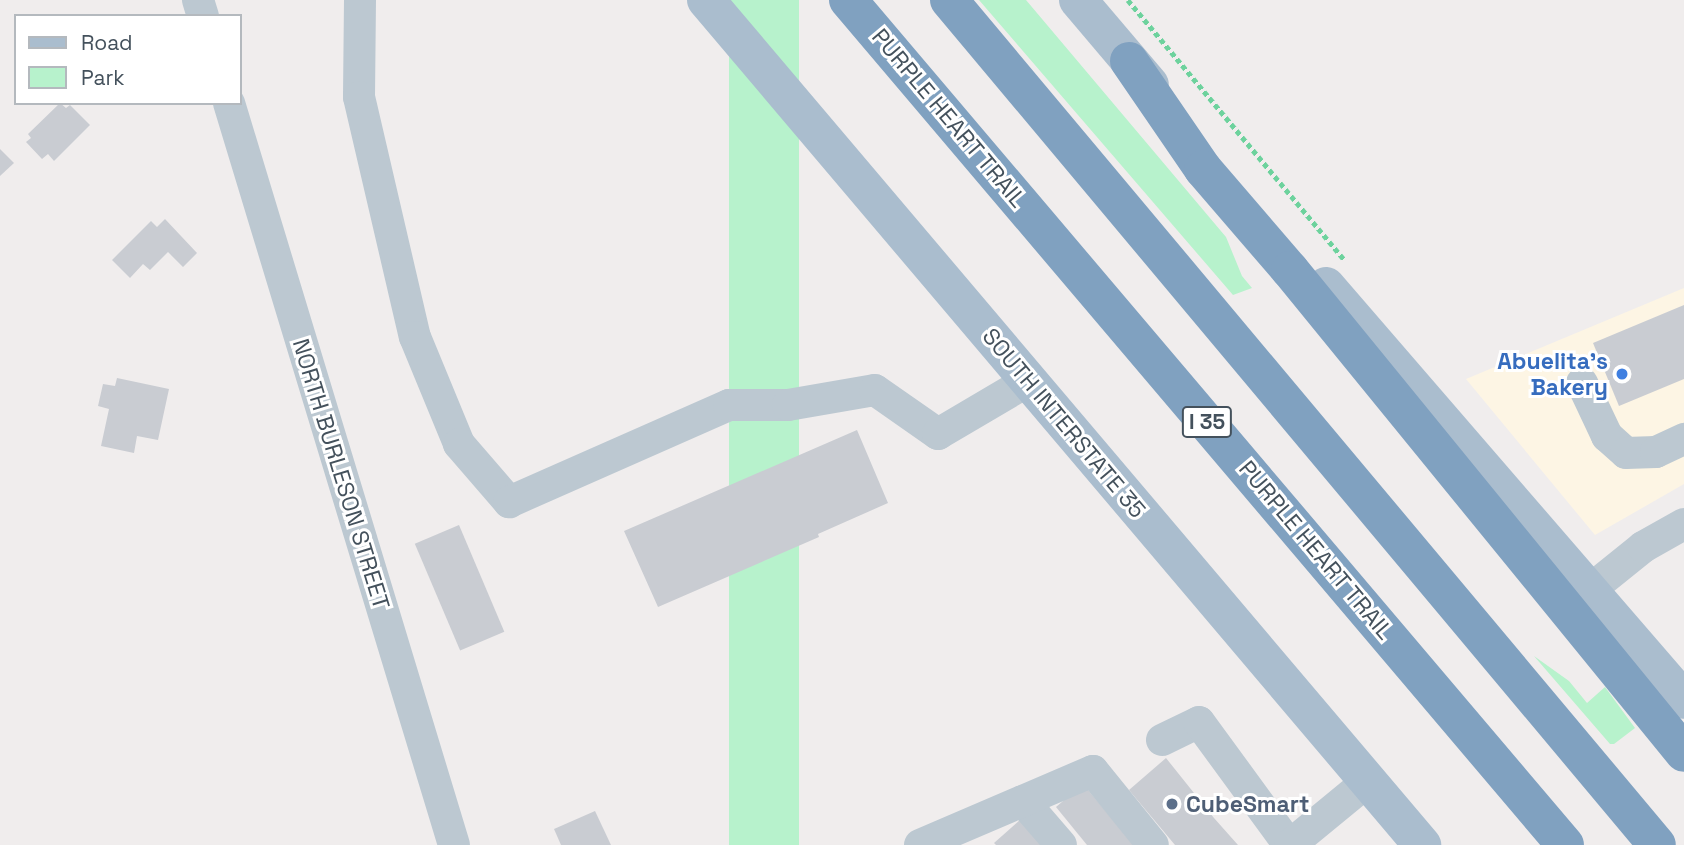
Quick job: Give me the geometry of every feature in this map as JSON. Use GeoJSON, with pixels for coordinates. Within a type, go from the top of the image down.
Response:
{"type":"FeatureCollection","features":[{"type":"Feature","properties":{"kind":"highway","name":"PURPLE HEART TRAIL"},"geometry":{"type":"LineString","coordinates":[[848,0],[1565,845]]}},
{"type":"Feature","properties":{"kind":"highway"},"geometry":{"type":"LineString","coordinates":[[949,0],[1657,845]]}},
{"type":"Feature","properties":{"kind":"highway"},"geometry":{"type":"LineString","coordinates":[[1129,61],[1203,169],[1290,270],[1684,753]]}},
{"type":"Feature","properties":{"kind":"main road","name":"SOUTH INTERSTATE 35"},"geometry":{"type":"LineString","coordinates":[[706,0],[1422,845]]}},
{"type":"Feature","properties":{"kind":"main road"},"geometry":{"type":"LineString","coordinates":[[1077,0],[1591,589],[1684,700]]}},
{"type":"Feature","properties":{"kind":"street"},"geometry":{"type":"LineString","coordinates":[[360,0],[359,97],[415,337],[459,444],[509,502],[729,405],[788,405],[875,390],[938,434],[1028,381]]}},
{"type":"Feature","properties":{"kind":"street","name":"NORTH BURLESON STREET"},"geometry":{"type":"LineString","coordinates":[[230,105],[454,845]]}},
{"type":"Feature","properties":{"kind":"street"},"geometry":{"type":"LineString","coordinates":[[1582,383],[1607,436],[1626,453],[1656,452],[1684,439]]}},
{"type":"Feature","properties":{"kind":"street"},"geometry":{"type":"LineString","coordinates":[[1591,589],[1643,547],[1684,524]]}},
{"type":"Feature","properties":{"kind":"street"},"geometry":{"type":"LineString","coordinates":[[1162,740],[1199,722],[1289,845],[1367,781]]}},
{"type":"Feature","properties":{"kind":"street"},"geometry":{"type":"LineString","coordinates":[[920,845],[959,838],[1023,801],[1093,771],[1153,845]]}},
{"type":"Feature","properties":{"kind":"street"},"geometry":{"type":"LineString","coordinates":[[1023,801],[1061,845]]}},
{"type":"Feature","properties":{"kind":"shaded area"},"geometry":{"type":"Polygon","coordinates":[[[1684,288],[1684,484],[1595,535],[1466,379],[1684,288]]]}},
{"type":"Feature","properties":{"kind":"green space"},"geometry":{"type":"Polygon","coordinates":[[[729,0],[799,0],[799,845],[729,845],[729,0]]]}},
{"type":"Feature","properties":{"kind":"green space"},"geometry":{"type":"Polygon","coordinates":[[[979,0],[1026,0],[1226,237],[1242,276],[1252,288],[1233,295],[979,0]]]}},
{"type":"Feature","properties":{"kind":"green space"},"geometry":{"type":"Polygon","coordinates":[[[1534,656],[1569,681],[1587,703],[1605,687],[1635,728],[1614,744],[1610,744],[1534,656]]]}},
{"type":"Feature","properties":{"kind":"building"},"geometry":{"type":"Polygon","coordinates":[[[58,105],[66,108],[70,105],[90,125],[54,161],[48,154],[42,159],[26,142],[31,138],[28,134],[58,105]]]}},
{"type":"Feature","properties":{"kind":"building"},"geometry":{"type":"Polygon","coordinates":[[[0,149],[14,163],[0,176],[0,149]]]}},
{"type":"Feature","properties":{"kind":"building"},"geometry":{"type":"Polygon","coordinates":[[[165,219],[197,253],[183,267],[168,252],[150,270],[143,264],[130,278],[112,260],[151,221],[157,227],[165,219]]]}},
{"type":"Feature","properties":{"kind":"building"},"geometry":{"type":"Polygon","coordinates":[[[1684,305],[1684,379],[1619,406],[1593,343],[1684,305]]]}},
{"type":"Feature","properties":{"kind":"building"},"geometry":{"type":"Polygon","coordinates":[[[117,378],[169,389],[158,440],[137,436],[134,453],[101,446],[109,409],[98,406],[103,384],[115,386],[117,378]]]}},
{"type":"Feature","properties":{"kind":"building"},"geometry":{"type":"Polygon","coordinates":[[[857,430],[888,503],[818,534],[819,537],[658,607],[624,531],[857,430]]]}},
{"type":"Feature","properties":{"kind":"building"},"geometry":{"type":"Polygon","coordinates":[[[459,525],[504,632],[460,651],[415,544],[459,525]]]}},
{"type":"Feature","properties":{"kind":"building","name":"CubeSmart"},"geometry":{"type":"Polygon","coordinates":[[[1166,758],[1238,845],[1175,845],[1129,790],[1166,758]]]}},
{"type":"Feature","properties":{"kind":"building"},"geometry":{"type":"Polygon","coordinates":[[[1083,784],[1134,845],[1087,845],[1056,807],[1083,784]]]}},
{"type":"Feature","properties":{"kind":"building"},"geometry":{"type":"Polygon","coordinates":[[[595,811],[611,845],[561,845],[554,829],[595,811]]]}},
{"type":"Feature","properties":{"kind":"building"},"geometry":{"type":"Polygon","coordinates":[[[1021,819],[1043,845],[994,843],[1021,819]]]}},
{"type":"Feature","properties":{"kind":"place","name":"Abuelita's Bakery"},"geometry":{"type":"Point","coordinates":[1622,374]}},
{"type":"Feature","properties":{"kind":"place","name":"CubeSmart"},"geometry":{"type":"Point","coordinates":[1172,804]}}]}
